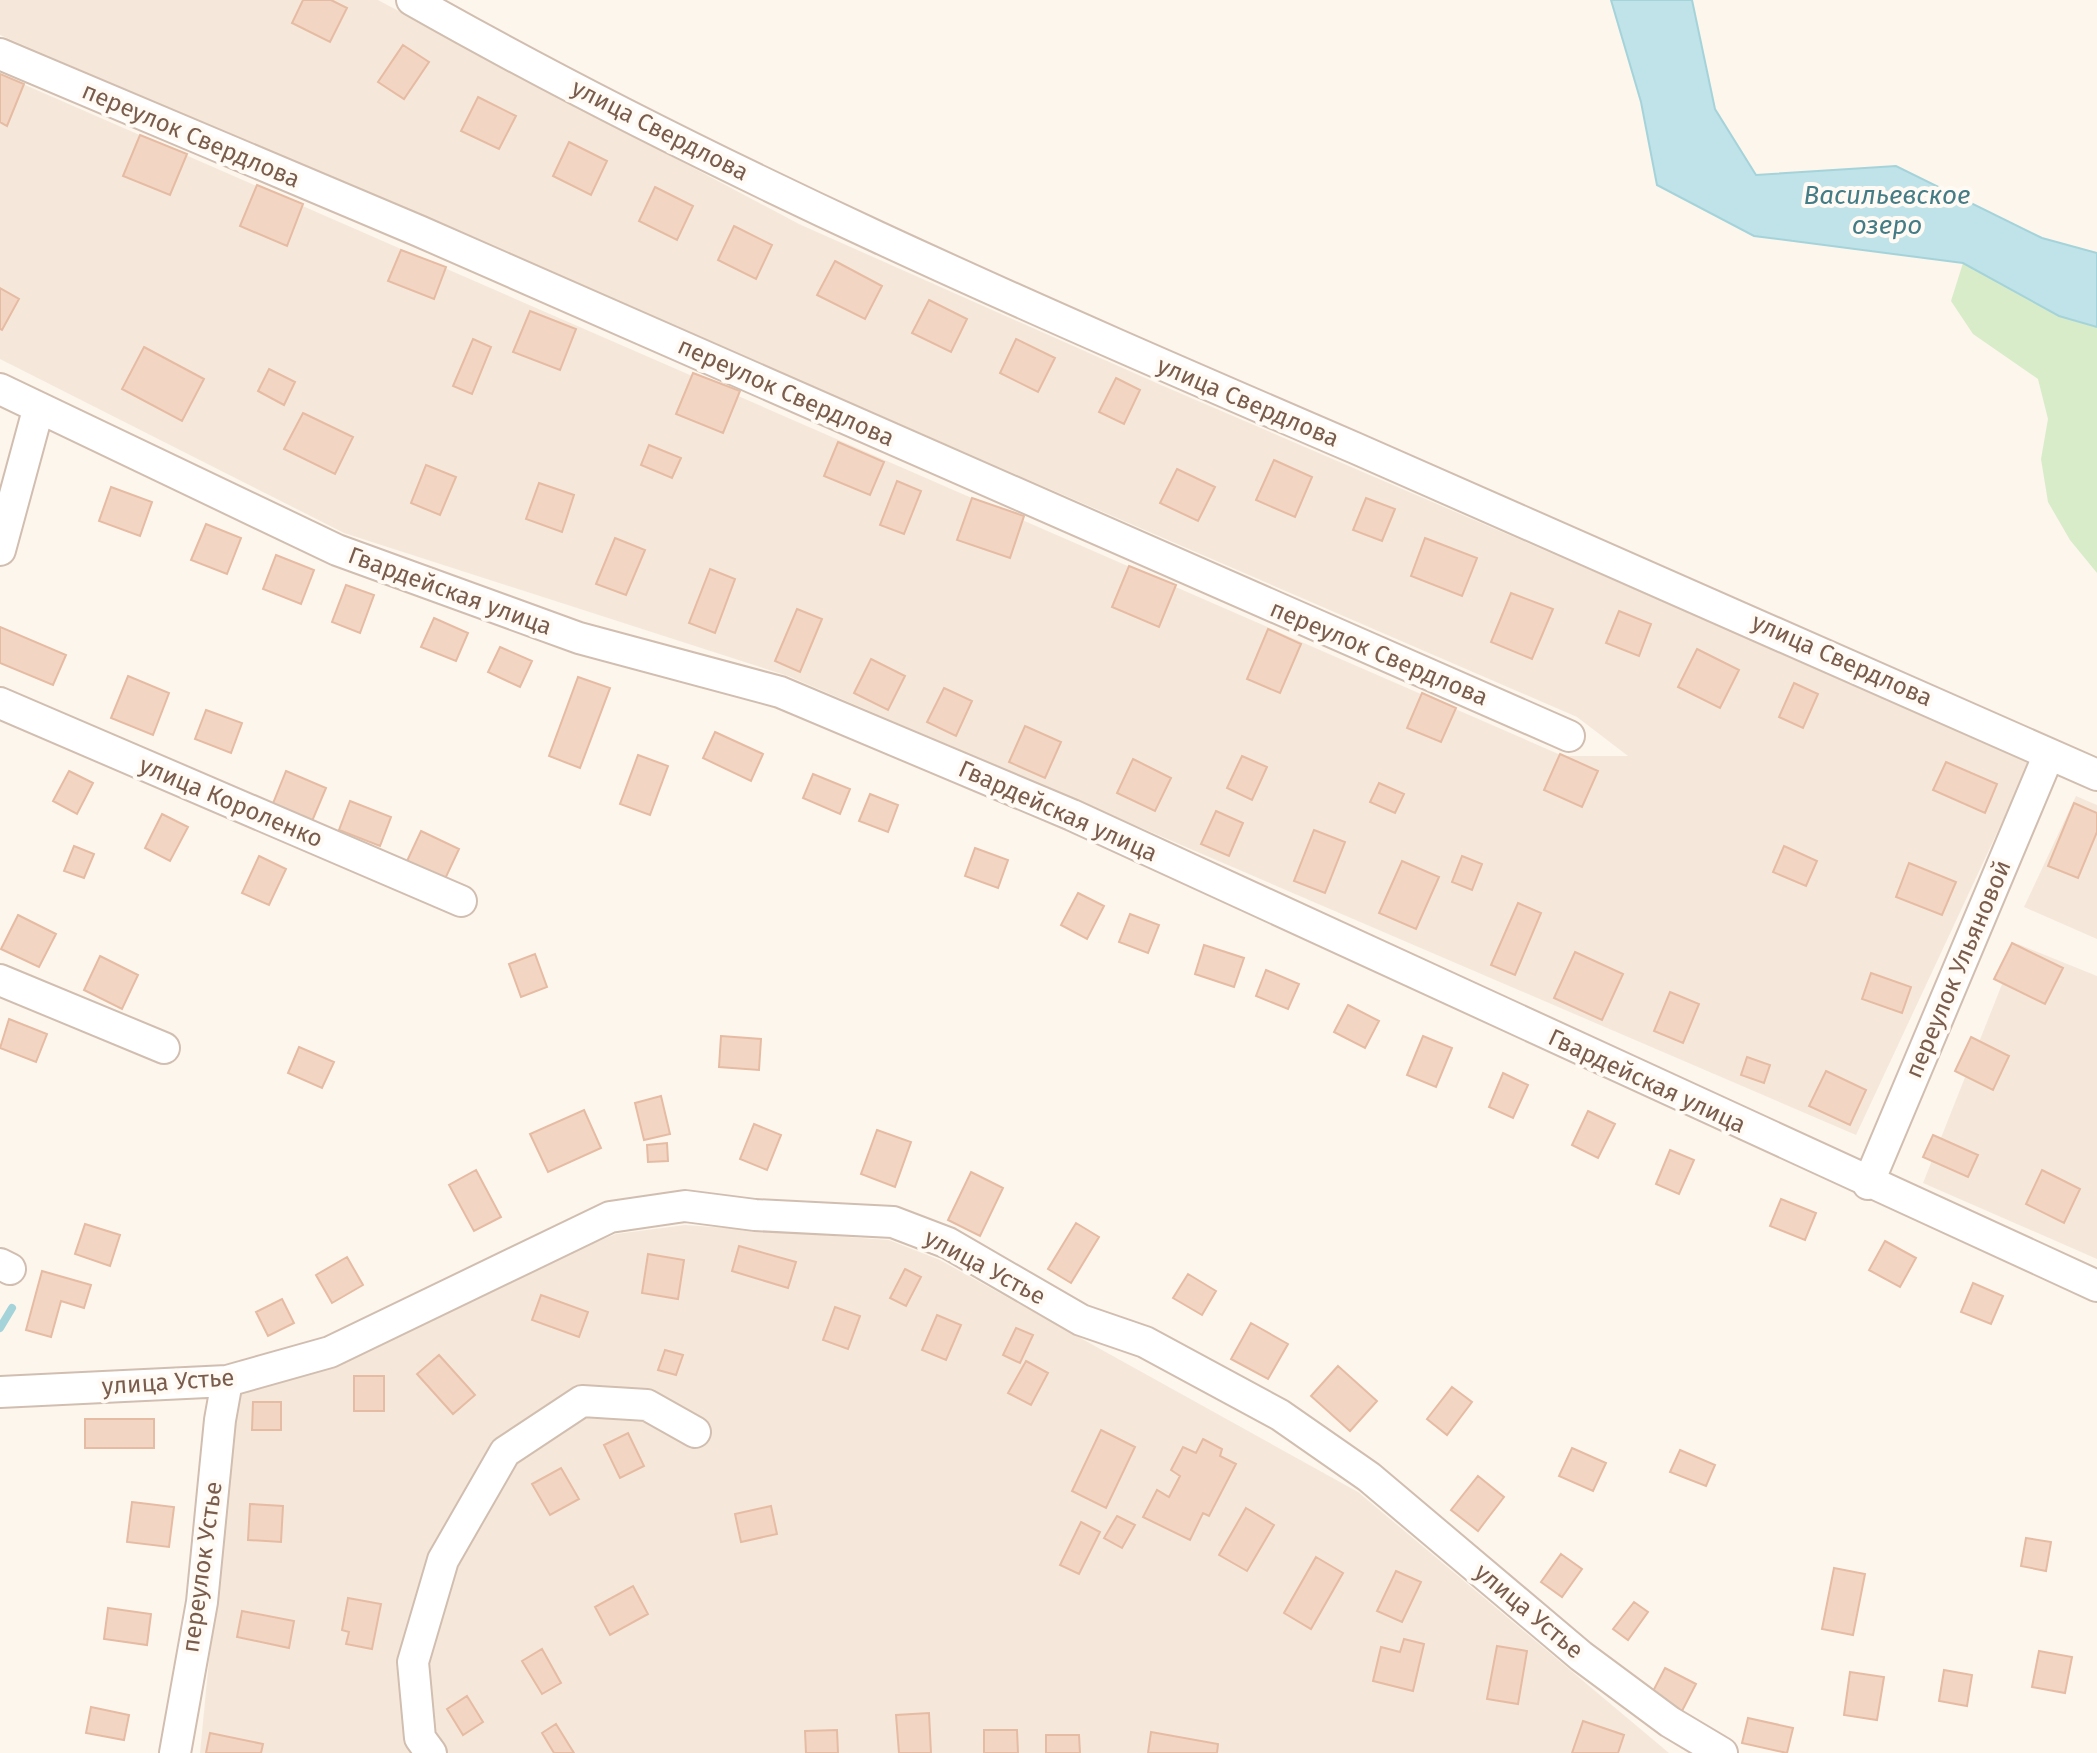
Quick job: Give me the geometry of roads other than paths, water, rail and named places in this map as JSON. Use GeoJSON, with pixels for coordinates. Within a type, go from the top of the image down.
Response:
{"type":"FeatureCollection","features":[{"type":"Feature","properties":{"kind":"street","name":"улица Свердлова"},"geometry":{"type":"LineString","coordinates":[[412,0],[485,41],[823,213],[1757,622],[2097,775]]}},
{"type":"Feature","properties":{"kind":"street","name":"переулок Свердлова"},"geometry":{"type":"LineString","coordinates":[[0,54],[448,243],[1569,736]]}},
{"type":"Feature","properties":{"kind":"street","name":"Гвардейская улица"},"geometry":{"type":"LineString","coordinates":[[0,389],[38,410],[337,550],[579,638],[780,692],[1035,799],[1868,1184],[2097,1286]]}},
{"type":"Feature","properties":{"kind":"street"},"geometry":{"type":"LineString","coordinates":[[0,550],[38,410]]}},
{"type":"Feature","properties":{"kind":"street","name":"улица Короленко"},"geometry":{"type":"LineString","coordinates":[[0,703],[461,901]]}},
{"type":"Feature","properties":{"kind":"street","name":"переулок Ульяновой"},"geometry":{"type":"LineString","coordinates":[[1868,1184],[2049,754]]}},
{"type":"Feature","properties":{"kind":"street"},"geometry":{"type":"LineString","coordinates":[[0,980],[164,1048]]}},
{"type":"Feature","properties":{"kind":"street","name":"улица Устье"},"geometry":{"type":"LineString","coordinates":[[0,1392],[227,1381],[330,1352],[610,1217],[685,1206],[755,1215],[893,1222],[948,1243],[1081,1320],[1145,1342],[1280,1415],[1369,1477],[1581,1656],[1670,1722],[1722,1753]]}},
{"type":"Feature","properties":{"kind":"street","name":"переулок Устье"},"geometry":{"type":"LineString","coordinates":[[175,1753],[183,1692],[202,1602],[220,1420],[227,1381]]}},
{"type":"Feature","properties":{"kind":"street"},"geometry":{"type":"LineString","coordinates":[[431,1753],[420,1738],[413,1662],[443,1560],[505,1452],[582,1401],[647,1405],[695,1432]]}},
{"type":"Feature","properties":{"kind":"water","name":"Васильевское озеро"},"geometry":{"type":"Polygon","coordinates":[[[1611,0],[1692,0],[1715,109],[1756,175],[1896,166],[2042,238],[2097,253],[2097,327],[2059,316],[1963,263],[1754,236],[1657,185],[1641,102],[1611,0]]]}},
{"type":"Feature","properties":{"kind":"waterway"},"geometry":{"type":"LineString","coordinates":[[0,1328],[12,1308]]}}]}
